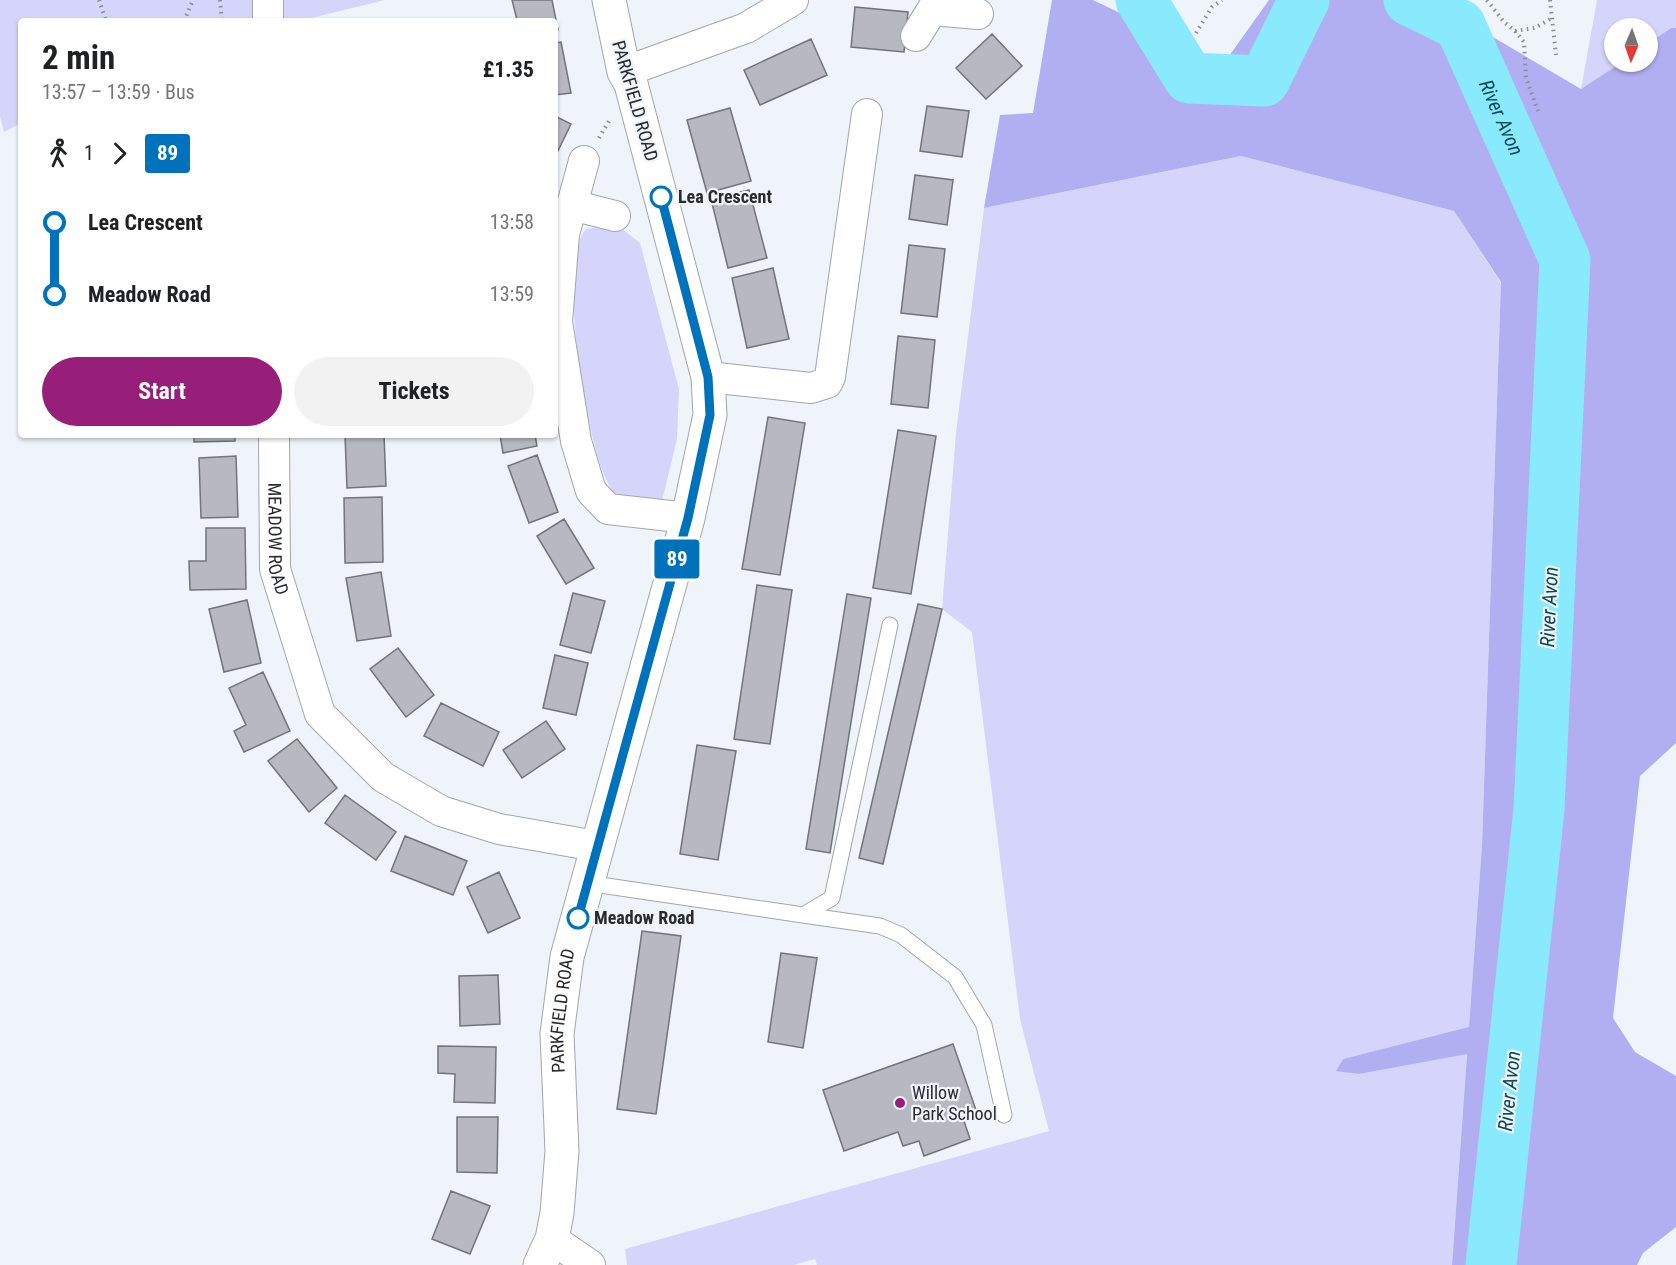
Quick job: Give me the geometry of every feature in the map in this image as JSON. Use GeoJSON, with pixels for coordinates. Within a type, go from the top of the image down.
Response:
{"type":"FeatureCollection","features":[{"type":"Feature","properties":{"kind":"street"},"geometry":{"type":"LineString","coordinates":[[268,0],[268,18]]}},
{"type":"Feature","properties":{"kind":"street","name":"PARKFIELD ROAD"},"geometry":{"type":"LineString","coordinates":[[546,1252],[557,1213],[562,1151],[556,1034],[567,957],[688,518],[710,415],[708,377],[631,84],[624,72],[609,0]]}},
{"type":"Feature","properties":{"kind":"street"},"geometry":{"type":"LineString","coordinates":[[624,72],[746,28],[793,0]]}},
{"type":"Feature","properties":{"kind":"street"},"geometry":{"type":"LineString","coordinates":[[916,36],[926,5],[978,14]]}},
{"type":"Feature","properties":{"kind":"street"},"geometry":{"type":"LineString","coordinates":[[708,377],[812,388],[826,383],[830,377],[867,114]]}},
{"type":"Feature","properties":{"kind":"street"},"geometry":{"type":"LineString","coordinates":[[558,309],[564,234],[584,161]]}},
{"type":"Feature","properties":{"kind":"street"},"geometry":{"type":"LineString","coordinates":[[572,205],[615,216]]}},
{"type":"Feature","properties":{"kind":"street"},"geometry":{"type":"LineString","coordinates":[[558,328],[576,441],[591,491],[608,510],[688,518]]}},
{"type":"Feature","properties":{"kind":"street","name":"MEADOW ROAD"},"geometry":{"type":"LineString","coordinates":[[274,438],[275,569],[320,714],[383,777],[441,812],[499,829],[596,846]]}},
{"type":"Feature","properties":{"kind":"street"},"geometry":{"type":"LineString","coordinates":[[546,1252],[590,1265]]}},
{"type":"Feature","properties":{"kind":"lane"},"geometry":{"type":"LineString","coordinates":[[803,915],[832,898],[890,625]]}},
{"type":"Feature","properties":{"kind":"lane"},"geometry":{"type":"LineString","coordinates":[[587,883],[880,926],[901,935],[955,977],[984,1025],[1004,1114]]}},
{"type":"Feature","properties":{"kind":"path"},"geometry":{"type":"LineString","coordinates":[[99,0],[105,18]]}},
{"type":"Feature","properties":{"kind":"path"},"geometry":{"type":"LineString","coordinates":[[185,18],[193,0]]}},
{"type":"Feature","properties":{"kind":"path"},"geometry":{"type":"LineString","coordinates":[[220,0],[222,18]]}},
{"type":"Feature","properties":{"kind":"path"},"geometry":{"type":"LineString","coordinates":[[1196,33],[1212,7],[1222,0]]}},
{"type":"Feature","properties":{"kind":"path"},"geometry":{"type":"LineString","coordinates":[[1487,0],[1524,42],[1526,78],[1538,111]]}},
{"type":"Feature","properties":{"kind":"path"},"geometry":{"type":"LineString","coordinates":[[1550,0],[1556,55]]}},
{"type":"Feature","properties":{"kind":"path"},"geometry":{"type":"LineString","coordinates":[[1515,31],[1535,28],[1552,18]]}},
{"type":"Feature","properties":{"kind":"shaded area"},"geometry":{"type":"Polygon","coordinates":[[[0,0],[385,0],[311,18],[18,18],[18,125],[4,132],[0,116],[0,0]]]}},
{"type":"Feature","properties":{"kind":"shaded area"},"geometry":{"type":"Polygon","coordinates":[[[1052,0],[1093,0],[1224,63],[1269,0],[1430,0],[1581,89],[1607,72],[1658,72],[1658,37],[1671,28],[1676,28],[1676,743],[1640,776],[1613,1018],[1635,1052],[1676,1076],[1676,1227],[1643,1253],[1637,1265],[1452,1265],[1467,1054],[1359,1074],[1336,1071],[1343,1059],[1469,1027],[1482,845],[1501,282],[1454,211],[1241,156],[984,208],[1000,115],[1033,113],[1052,0]]]}},
{"type":"Feature","properties":{"kind":"shaded area"},"geometry":{"type":"Polygon","coordinates":[[[1597,0],[1676,0],[1676,28],[1671,28],[1658,37],[1658,18],[1604,18],[1604,72],[1607,72],[1581,89],[1597,0]]]}},
{"type":"Feature","properties":{"kind":"shaded area"},"geometry":{"type":"Polygon","coordinates":[[[1241,156],[1454,211],[1501,283],[1482,845],[1469,1028],[1343,1059],[1337,1070],[1359,1074],[1467,1053],[1452,1265],[817,1265],[815,1259],[794,1265],[627,1265],[625,1249],[1049,1131],[1020,1019],[972,632],[942,609],[956,433],[984,208],[1241,156]]]}},
{"type":"Feature","properties":{"kind":"shaded area"},"geometry":{"type":"Polygon","coordinates":[[[621,228],[640,243],[679,389],[677,439],[662,501],[613,493],[601,468],[594,443],[576,343],[574,274],[577,247],[586,229],[621,228]]]}},
{"type":"Feature","properties":{"kind":"building"},"geometry":{"type":"Polygon","coordinates":[[[512,0],[552,0],[556,18],[516,18],[512,0]]]}},
{"type":"Feature","properties":{"kind":"building"},"geometry":{"type":"Polygon","coordinates":[[[855,7],[908,12],[904,52],[851,47],[855,7]]]}},
{"type":"Feature","properties":{"kind":"building"},"geometry":{"type":"Polygon","coordinates":[[[992,34],[1022,66],[986,99],[956,68],[992,34]]]}},
{"type":"Feature","properties":{"kind":"building"},"geometry":{"type":"Polygon","coordinates":[[[811,39],[827,75],[760,105],[744,70],[811,39]]]}},
{"type":"Feature","properties":{"kind":"building"},"geometry":{"type":"Polygon","coordinates":[[[558,42],[561,42],[571,93],[558,95],[558,42]]]}},
{"type":"Feature","properties":{"kind":"building"},"geometry":{"type":"Polygon","coordinates":[[[927,106],[969,111],[962,157],[920,151],[927,106]]]}},
{"type":"Feature","properties":{"kind":"building"},"geometry":{"type":"Polygon","coordinates":[[[730,108],[751,181],[707,193],[687,120],[730,108]]]}},
{"type":"Feature","properties":{"kind":"building"},"geometry":{"type":"Polygon","coordinates":[[[558,118],[571,124],[558,151],[558,118]]]}},
{"type":"Feature","properties":{"kind":"building"},"geometry":{"type":"Polygon","coordinates":[[[915,175],[953,180],[947,225],[909,219],[915,175]]]}},
{"type":"Feature","properties":{"kind":"building"},"geometry":{"type":"Polygon","coordinates":[[[749,190],[767,258],[728,268],[711,199],[749,190]]]}},
{"type":"Feature","properties":{"kind":"building"},"geometry":{"type":"Polygon","coordinates":[[[909,245],[945,249],[937,317],[901,313],[909,245]]]}},
{"type":"Feature","properties":{"kind":"building"},"geometry":{"type":"Polygon","coordinates":[[[773,268],[789,339],[747,348],[732,278],[773,268]]]}},
{"type":"Feature","properties":{"kind":"building"},"geometry":{"type":"Polygon","coordinates":[[[898,336],[935,340],[928,408],[891,404],[898,336]]]}},
{"type":"Feature","properties":{"kind":"building"},"geometry":{"type":"Polygon","coordinates":[[[768,417],[805,423],[780,575],[742,569],[768,417]]]}},
{"type":"Feature","properties":{"kind":"building"},"geometry":{"type":"Polygon","coordinates":[[[898,430],[936,436],[911,594],[873,588],[898,430]]]}},
{"type":"Feature","properties":{"kind":"building"},"geometry":{"type":"Polygon","coordinates":[[[194,438],[235,438],[235,441],[194,442],[194,438]]]}},
{"type":"Feature","properties":{"kind":"building"},"geometry":{"type":"Polygon","coordinates":[[[345,438],[384,438],[386,486],[347,488],[345,438]]]}},
{"type":"Feature","properties":{"kind":"building"},"geometry":{"type":"Polygon","coordinates":[[[500,438],[536,438],[537,446],[503,453],[500,438]]]}},
{"type":"Feature","properties":{"kind":"building"},"geometry":{"type":"Polygon","coordinates":[[[537,455],[558,512],[529,523],[508,466],[537,455]]]}},
{"type":"Feature","properties":{"kind":"building"},"geometry":{"type":"Polygon","coordinates":[[[236,456],[238,517],[201,518],[199,458],[236,456]]]}},
{"type":"Feature","properties":{"kind":"building"},"geometry":{"type":"Polygon","coordinates":[[[382,497],[383,562],[345,563],[344,498],[382,497]]]}},
{"type":"Feature","properties":{"kind":"building"},"geometry":{"type":"Polygon","coordinates":[[[564,519],[594,568],[566,584],[537,536],[564,519]]]}},
{"type":"Feature","properties":{"kind":"building"},"geometry":{"type":"Polygon","coordinates":[[[206,528],[245,528],[246,589],[190,590],[189,561],[206,561],[206,528]]]}},
{"type":"Feature","properties":{"kind":"building"},"geometry":{"type":"Polygon","coordinates":[[[381,572],[391,636],[357,641],[346,578],[381,572]]]}},
{"type":"Feature","properties":{"kind":"building"},"geometry":{"type":"Polygon","coordinates":[[[757,585],[792,590],[770,744],[734,739],[757,585]]]}},
{"type":"Feature","properties":{"kind":"building"},"geometry":{"type":"Polygon","coordinates":[[[573,593],[605,601],[591,653],[560,645],[573,593]]]}},
{"type":"Feature","properties":{"kind":"building"},"geometry":{"type":"Polygon","coordinates":[[[847,594],[871,598],[830,853],[806,849],[847,594]]]}},
{"type":"Feature","properties":{"kind":"building"},"geometry":{"type":"Polygon","coordinates":[[[247,600],[261,663],[224,672],[209,609],[247,600]]]}},
{"type":"Feature","properties":{"kind":"building"},"geometry":{"type":"Polygon","coordinates":[[[918,604],[942,609],[883,864],[859,858],[918,604]]]}},
{"type":"Feature","properties":{"kind":"building"},"geometry":{"type":"Polygon","coordinates":[[[398,648],[434,695],[406,717],[370,669],[398,648]]]}},
{"type":"Feature","properties":{"kind":"building"},"geometry":{"type":"Polygon","coordinates":[[[555,655],[588,663],[576,715],[543,708],[555,655]]]}},
{"type":"Feature","properties":{"kind":"building"},"geometry":{"type":"Polygon","coordinates":[[[263,672],[290,731],[244,752],[234,731],[246,725],[229,688],[263,672]]]}},
{"type":"Feature","properties":{"kind":"building"},"geometry":{"type":"Polygon","coordinates":[[[441,703],[499,732],[483,766],[424,736],[441,703]]]}},
{"type":"Feature","properties":{"kind":"building"},"geometry":{"type":"Polygon","coordinates":[[[546,721],[565,749],[522,778],[503,750],[546,721]]]}},
{"type":"Feature","properties":{"kind":"building"},"geometry":{"type":"Polygon","coordinates":[[[297,739],[337,788],[309,812],[268,761],[297,739]]]}},
{"type":"Feature","properties":{"kind":"building"},"geometry":{"type":"Polygon","coordinates":[[[697,745],[736,751],[718,860],[680,854],[697,745]]]}},
{"type":"Feature","properties":{"kind":"building"},"geometry":{"type":"Polygon","coordinates":[[[345,795],[396,832],[376,860],[325,823],[345,795]]]}},
{"type":"Feature","properties":{"kind":"building"},"geometry":{"type":"Polygon","coordinates":[[[405,836],[467,861],[453,895],[391,871],[405,836]]]}},
{"type":"Feature","properties":{"kind":"building"},"geometry":{"type":"Polygon","coordinates":[[[499,872],[520,918],[488,933],[467,887],[499,872]]]}},
{"type":"Feature","properties":{"kind":"building"},"geometry":{"type":"Polygon","coordinates":[[[642,931],[681,936],[656,1114],[617,1109],[642,931]]]}},
{"type":"Feature","properties":{"kind":"building"},"geometry":{"type":"Polygon","coordinates":[[[781,953],[817,958],[803,1048],[768,1042],[781,953]]]}},
{"type":"Feature","properties":{"kind":"building"},"geometry":{"type":"Polygon","coordinates":[[[498,975],[500,1024],[460,1026],[459,976],[498,975]]]}},
{"type":"Feature","properties":{"kind":"building"},"geometry":{"type":"Polygon","coordinates":[[[953,1044],[976,1110],[962,1115],[970,1139],[924,1156],[919,1141],[903,1146],[898,1132],[844,1151],[823,1090],[953,1044]]]}},
{"type":"Feature","properties":{"kind":"building"},"geometry":{"type":"Polygon","coordinates":[[[438,1046],[496,1047],[495,1103],[454,1102],[455,1074],[438,1073],[438,1046]]]}},
{"type":"Feature","properties":{"kind":"building"},"geometry":{"type":"Polygon","coordinates":[[[457,1117],[498,1117],[497,1173],[457,1172],[457,1117]]]}},
{"type":"Feature","properties":{"kind":"building"},"geometry":{"type":"Polygon","coordinates":[[[451,1191],[490,1206],[470,1254],[432,1239],[451,1191]]]}},
{"type":"Feature","properties":{"kind":"waterway","name":"River Avon"},"geometry":{"type":"LineString","coordinates":[[1141,0],[1189,78],[1264,81],[1304,0]]}},
{"type":"Feature","properties":{"kind":"waterway","name":"River Avon"},"geometry":{"type":"LineString","coordinates":[[1409,0],[1460,25],[1565,260],[1539,809],[1491,1265]]}},
{"type":"Feature","properties":{"kind":"bus line","name":"89"},"geometry":{"type":"LineString","coordinates":[[578,918],[688,518],[710,415],[708,377],[661,197]]}},
{"type":"Feature","properties":{"kind":"place","name":"Lea Crescent"},"geometry":{"type":"Point","coordinates":[661,197]}},
{"type":"Feature","properties":{"kind":"place","name":"Meadow Road"},"geometry":{"type":"Point","coordinates":[578,918]}},
{"type":"Feature","properties":{"kind":"place","name":"Willow Park School"},"geometry":{"type":"Point","coordinates":[900,1103]}}]}
